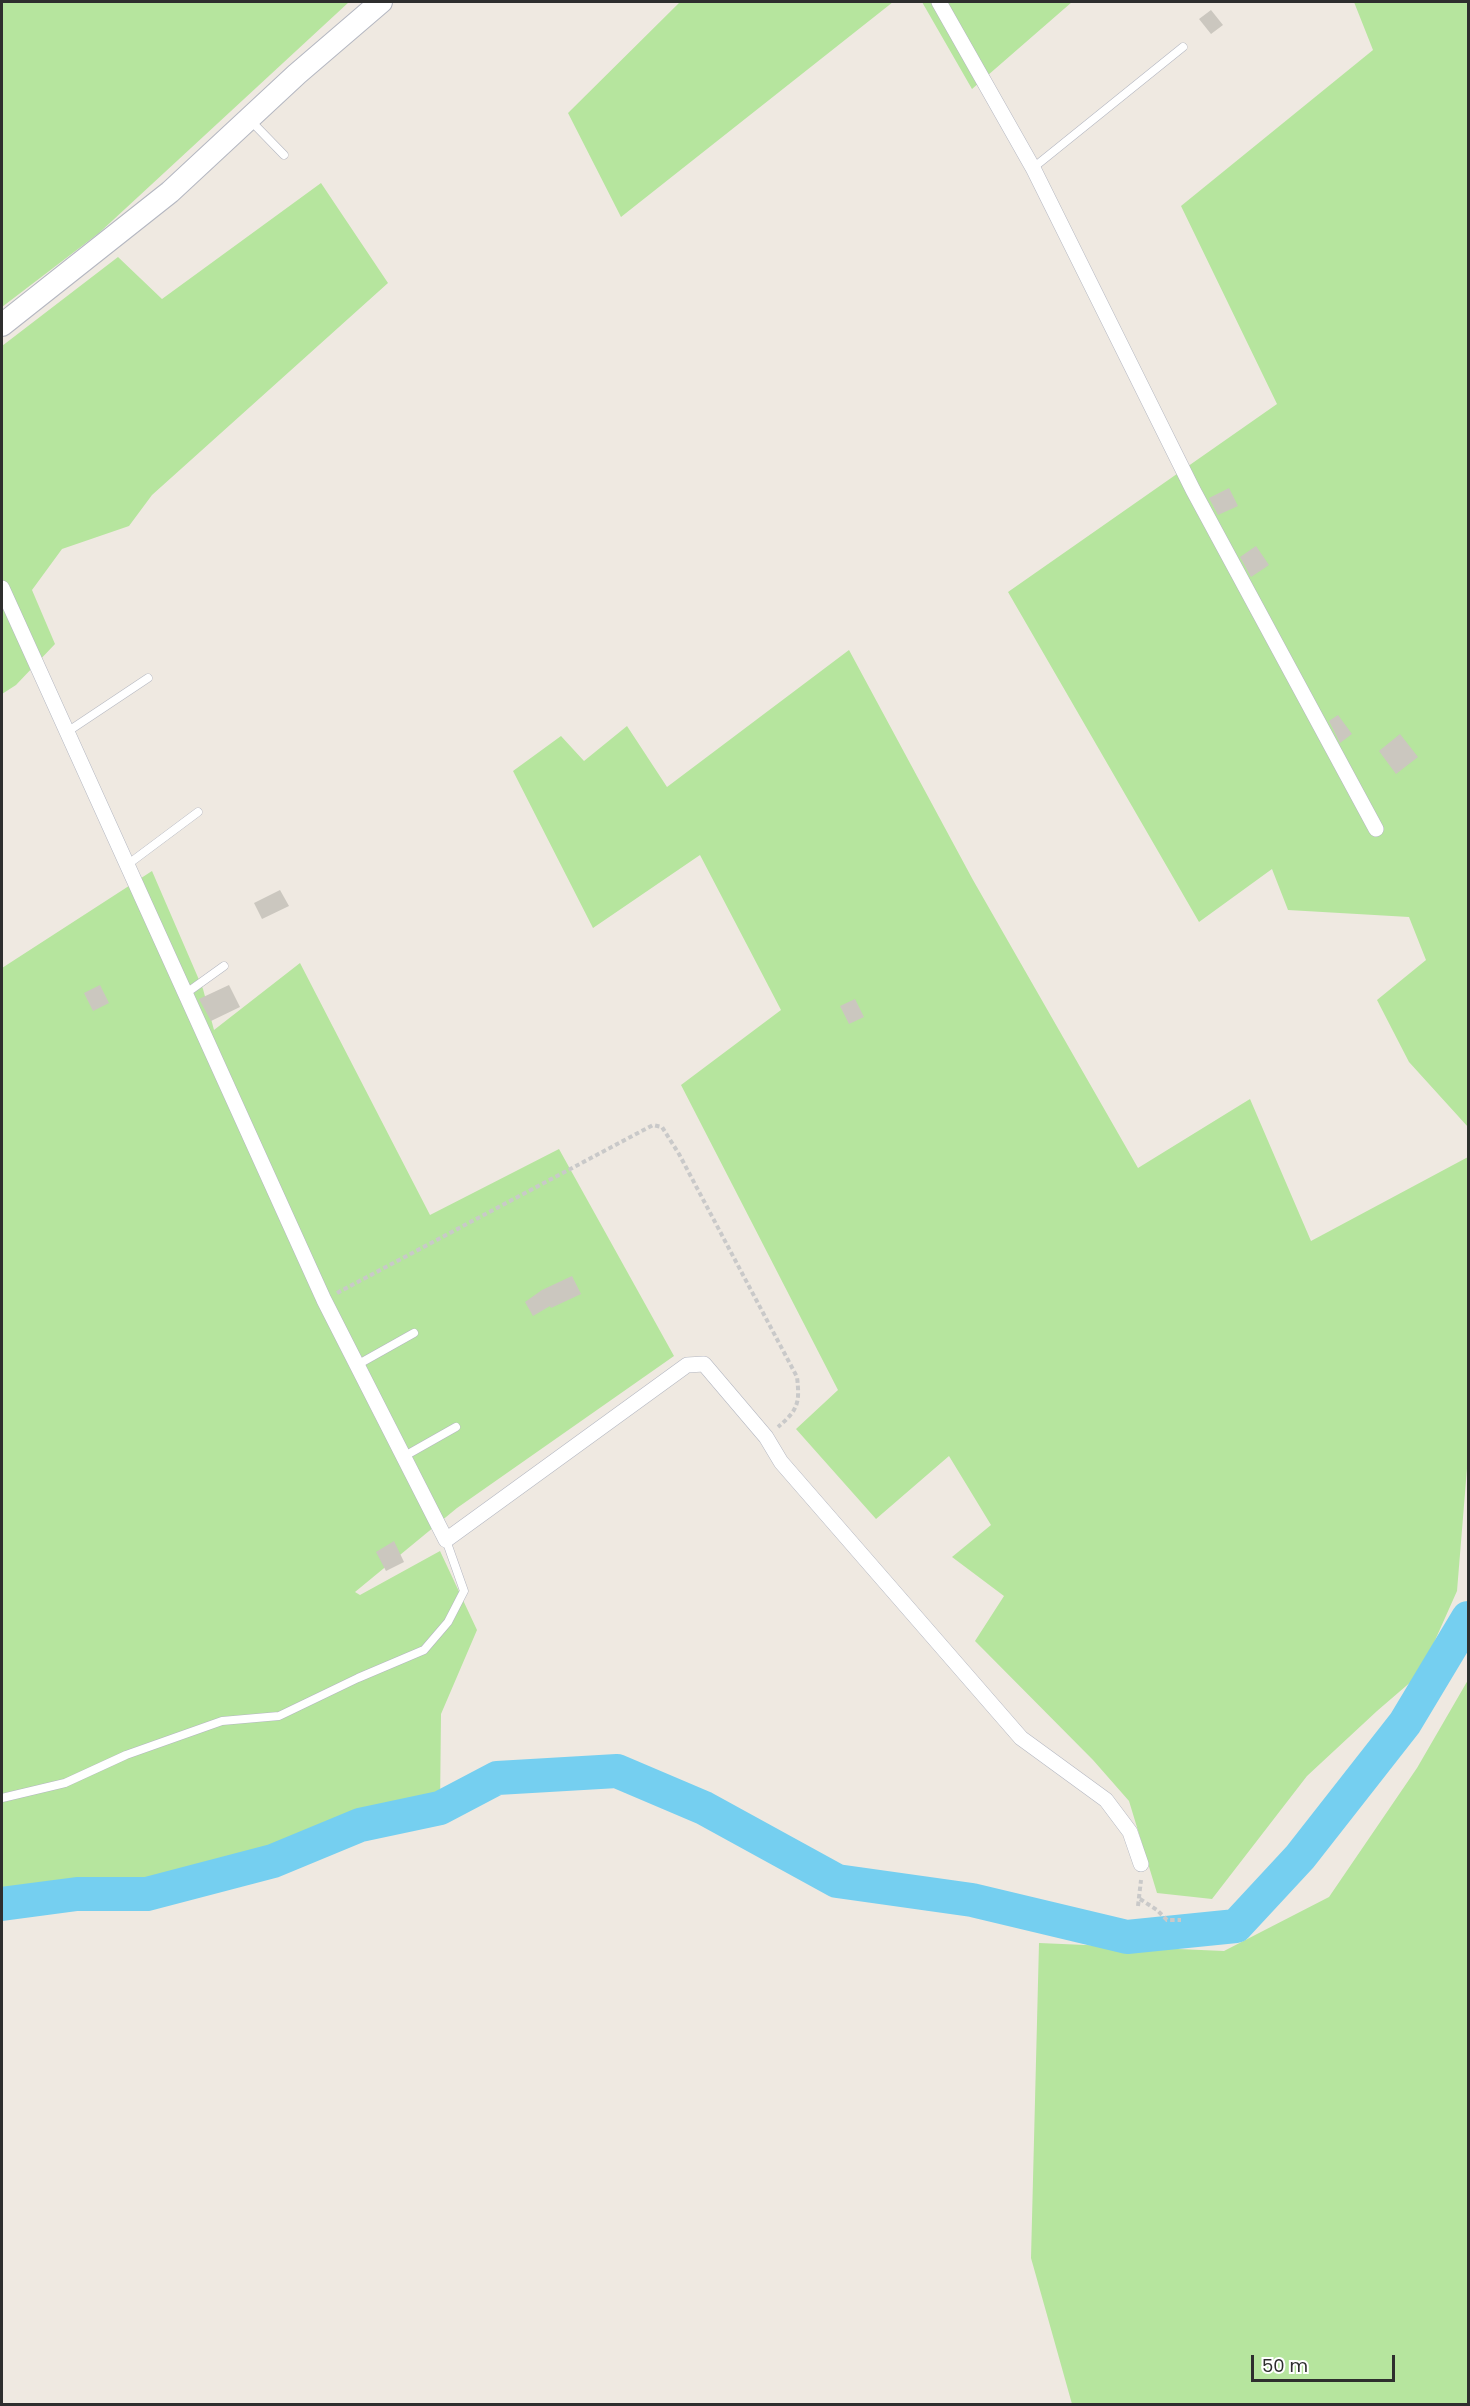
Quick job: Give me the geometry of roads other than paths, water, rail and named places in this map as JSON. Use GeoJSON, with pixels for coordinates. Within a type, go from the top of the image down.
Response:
{"type":"FeatureCollection","features":[{"type":"Feature","properties":{"kind":"street"},"geometry":{"type":"LineString","coordinates":[[2,325],[171,192],[249,118],[381,2]]}},
{"type":"Feature","properties":{"kind":"street"},"geometry":{"type":"LineString","coordinates":[[939,2],[1033,168],[1193,490],[1376,829]]}},
{"type":"Feature","properties":{"kind":"street"},"geometry":{"type":"LineString","coordinates":[[2,588],[324,1300],[446,1540],[687,1365],[704,1364],[766,1437],[781,1462],[1021,1738],[1106,1800],[1130,1832],[1141,1864]]}},
{"type":"Feature","properties":{"kind":"lane"},"geometry":{"type":"LineString","coordinates":[[1033,168],[1183,47]]}},
{"type":"Feature","properties":{"kind":"lane"},"geometry":{"type":"LineString","coordinates":[[249,118],[284,155]]}},
{"type":"Feature","properties":{"kind":"lane"},"geometry":{"type":"LineString","coordinates":[[67,732],[148,678]]}},
{"type":"Feature","properties":{"kind":"lane"},"geometry":{"type":"LineString","coordinates":[[127,865],[198,812]]}},
{"type":"Feature","properties":{"kind":"lane"},"geometry":{"type":"LineString","coordinates":[[185,994],[224,966]]}},
{"type":"Feature","properties":{"kind":"lane"},"geometry":{"type":"LineString","coordinates":[[357,1365],[414,1333]]}},
{"type":"Feature","properties":{"kind":"lane"},"geometry":{"type":"LineString","coordinates":[[404,1457],[456,1427]]}},
{"type":"Feature","properties":{"kind":"lane"},"geometry":{"type":"LineString","coordinates":[[2,1798],[65,1783],[126,1755],[222,1721],[279,1716],[358,1678],[424,1650],[448,1622],[464,1591],[446,1540]]}},
{"type":"Feature","properties":{"kind":"waterway"},"geometry":{"type":"LineString","coordinates":[[2,1904],[77,1894],[147,1894],[273,1861],[360,1825],[440,1808],[497,1778],[617,1771],[704,1808],[837,1881],[972,1900],[1127,1937],[1236,1926],[1300,1857],[1405,1723],[1468,1618]]}}]}
